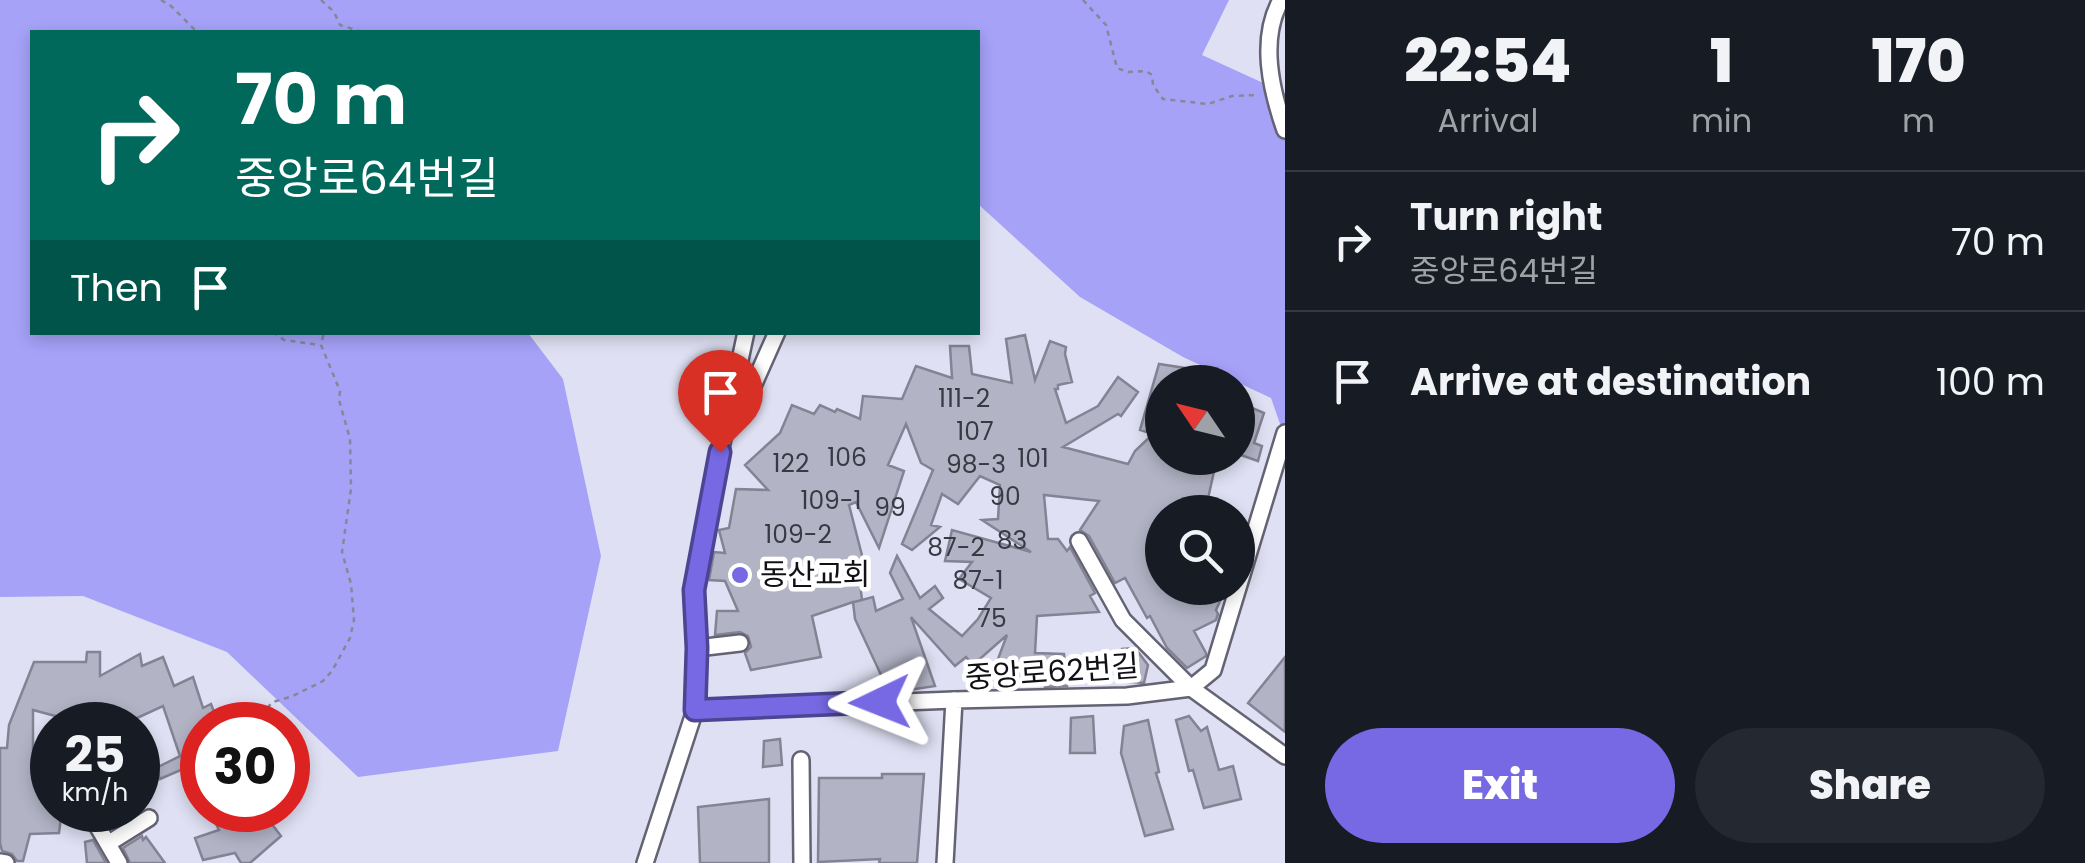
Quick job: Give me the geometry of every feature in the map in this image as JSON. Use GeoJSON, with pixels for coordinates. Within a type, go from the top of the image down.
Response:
{"type":"FeatureCollection","features":[{"type":"Feature","properties":{"kind":"street"},"geometry":{"type":"LineString","coordinates":[[1281,0],[1275,11],[1268,60],[1285,130]]}},
{"type":"Feature","properties":{"kind":"street"},"geometry":{"type":"LineString","coordinates":[[645,863],[695,710],[694,590],[745,335]]}},
{"type":"Feature","properties":{"kind":"street"},"geometry":{"type":"LineString","coordinates":[[726,423],[741,412],[776,335]]}},
{"type":"Feature","properties":{"kind":"street"},"geometry":{"type":"LineString","coordinates":[[1191,688],[1214,670],[1285,434]]}},
{"type":"Feature","properties":{"kind":"street"},"geometry":{"type":"LineString","coordinates":[[1079,541],[1123,620],[1191,688],[1285,756]]}},
{"type":"Feature","properties":{"kind":"street"},"geometry":{"type":"LineString","coordinates":[[697,648],[740,643]]}},
{"type":"Feature","properties":{"kind":"street","name":"중앙로62번길"},"geometry":{"type":"LineString","coordinates":[[945,863],[954,700],[1127,696],[1191,688]]}},
{"type":"Feature","properties":{"kind":"street"},"geometry":{"type":"LineString","coordinates":[[695,710],[954,700]]}},
{"type":"Feature","properties":{"kind":"street"},"geometry":{"type":"LineString","coordinates":[[801,760],[802,863]]}},
{"type":"Feature","properties":{"kind":"street"},"geometry":{"type":"LineString","coordinates":[[102,832],[118,863]]}},
{"type":"Feature","properties":{"kind":"street"},"geometry":{"type":"LineString","coordinates":[[109,844],[127,832]]}},
{"type":"Feature","properties":{"kind":"path"},"geometry":{"type":"LineString","coordinates":[[160,0],[195,30]]}},
{"type":"Feature","properties":{"kind":"path"},"geometry":{"type":"LineString","coordinates":[[321,0],[334,12],[340,26],[355,30]]}},
{"type":"Feature","properties":{"kind":"path"},"geometry":{"type":"LineString","coordinates":[[1083,0],[1106,25],[1117,68],[1128,72],[1146,70],[1163,98],[1208,104],[1232,96],[1275,94]]}},
{"type":"Feature","properties":{"kind":"path"},"geometry":{"type":"LineString","coordinates":[[277,335],[284,340],[322,345]]}},
{"type":"Feature","properties":{"kind":"path"},"geometry":{"type":"LineString","coordinates":[[272,702],[323,681],[350,638],[354,620],[342,552],[351,489],[350,439],[340,391],[322,345],[324,335]]}},
{"type":"Feature","properties":{"kind":"shaded area"},"geometry":{"type":"Polygon","coordinates":[[[0,0],[1229,0],[1202,55],[1285,93],[1285,438],[1271,398],[1255,391],[1255,365],[1200,365],[1183,357],[1080,297],[980,206],[980,30],[30,30],[30,335],[530,335],[563,379],[601,556],[558,751],[358,777],[310,731],[310,702],[279,702],[227,652],[83,596],[0,597],[0,0]]]}},
{"type":"Feature","properties":{"kind":"building"},"geometry":{"type":"Polygon","coordinates":[[[1025,335],[1035,380],[1050,341],[1066,347],[1072,382],[1055,389],[1066,423],[1098,406],[1118,377],[1138,392],[1121,416],[1118,414],[1063,447],[1128,464],[1145,442],[1145,475],[1213,475],[1209,495],[1145,495],[1145,605],[1218,605],[1216,620],[1194,631],[1206,656],[1187,668],[1167,648],[1125,578],[1115,583],[1089,536],[1080,530],[1099,501],[1044,495],[1048,539],[1058,539],[1067,551],[1070,547],[1095,593],[1090,596],[1099,612],[1037,616],[1035,653],[1064,654],[1067,686],[1045,687],[1045,681],[992,675],[1007,635],[973,665],[966,657],[955,666],[911,617],[935,686],[888,690],[855,619],[853,602],[812,616],[821,657],[751,670],[745,653],[751,647],[748,636],[740,632],[715,635],[717,611],[738,611],[725,581],[709,580],[714,552],[725,553],[719,530],[729,528],[736,489],[768,490],[745,465],[780,433],[792,405],[814,414],[820,405],[860,419],[863,396],[902,399],[916,366],[952,378],[950,346],[969,346],[972,374],[1012,383],[1006,339],[1025,335]],[[906,424],[888,465],[904,471],[879,548],[856,502],[849,505],[864,563],[858,566],[862,600],[873,597],[876,611],[903,599],[890,573],[897,556],[920,598],[935,586],[943,598],[929,609],[962,636],[991,598],[959,579],[972,562],[945,561],[952,530],[1031,552],[982,520],[998,519],[1000,485],[980,476],[958,504],[942,494],[931,525],[940,527],[912,550],[902,544],[933,470],[921,463],[906,424]]]}},
{"type":"Feature","properties":{"kind":"building"},"geometry":{"type":"Polygon","coordinates":[[[1255,409],[1264,413],[1255,440],[1255,409]]]}},
{"type":"Feature","properties":{"kind":"building"},"geometry":{"type":"Polygon","coordinates":[[[1255,443],[1262,446],[1258,461],[1255,460],[1255,443]]]}},
{"type":"Feature","properties":{"kind":"building"},"geometry":{"type":"Polygon","coordinates":[[[1135,648],[1148,665],[1144,683],[1117,681],[1122,649],[1135,648]]]}},
{"type":"Feature","properties":{"kind":"building"},"geometry":{"type":"Polygon","coordinates":[[[87,652],[100,652],[100,676],[140,654],[142,666],[163,657],[174,686],[193,677],[201,702],[180,702],[180,756],[160,702],[30,702],[30,832],[59,832],[30,834],[23,861],[17,861],[12,854],[2,851],[0,843],[0,748],[7,748],[9,725],[34,662],[86,662],[87,652]]]}},
{"type":"Feature","properties":{"kind":"building"},"geometry":{"type":"Polygon","coordinates":[[[1285,657],[1285,732],[1248,703],[1285,657]]]}},
{"type":"Feature","properties":{"kind":"building"},"geometry":{"type":"Polygon","coordinates":[[[1093,716],[1095,753],[1070,753],[1071,718],[1093,716]]]}},
{"type":"Feature","properties":{"kind":"building"},"geometry":{"type":"Polygon","coordinates":[[[1189,716],[1201,731],[1207,727],[1219,770],[1233,766],[1241,799],[1204,808],[1193,770],[1189,771],[1176,720],[1189,716]]]}},
{"type":"Feature","properties":{"kind":"building"},"geometry":{"type":"Polygon","coordinates":[[[1148,720],[1159,772],[1156,773],[1173,829],[1145,836],[1121,753],[1124,726],[1148,720]]]}},
{"type":"Feature","properties":{"kind":"building"},"geometry":{"type":"Polygon","coordinates":[[[780,739],[782,765],[763,767],[764,741],[780,739]]]}},
{"type":"Feature","properties":{"kind":"building"},"geometry":{"type":"Polygon","coordinates":[[[180,756],[180,770],[160,779],[160,766],[180,756]]]}},
{"type":"Feature","properties":{"kind":"building"},"geometry":{"type":"Polygon","coordinates":[[[882,774],[924,774],[917,863],[879,863],[880,859],[818,862],[819,778],[882,778],[882,774]]]}},
{"type":"Feature","properties":{"kind":"building"},"geometry":{"type":"Polygon","coordinates":[[[769,799],[769,863],[700,863],[698,807],[769,799]]]}},
{"type":"Feature","properties":{"kind":"building"},"geometry":{"type":"Polygon","coordinates":[[[213,832],[278,832],[281,836],[250,863],[241,863],[235,853],[203,860],[195,838],[213,832]]]}},
{"type":"Feature","properties":{"kind":"building"},"geometry":{"type":"Polygon","coordinates":[[[142,836],[165,863],[130,863],[123,848],[142,836]]]}},
{"type":"Feature","properties":{"kind":"building"},"geometry":{"type":"Polygon","coordinates":[[[93,840],[106,863],[87,863],[85,842],[93,840]]]}},
{"type":"Feature","properties":{"kind":"place","name":"동산교회"},"geometry":{"type":"Point","coordinates":[740,575]}},
{"type":"Feature","properties":{"kind":"route"},"geometry":{"type":"LineString","coordinates":[[720,452],[694,590],[695,710],[880,702]]}}]}
